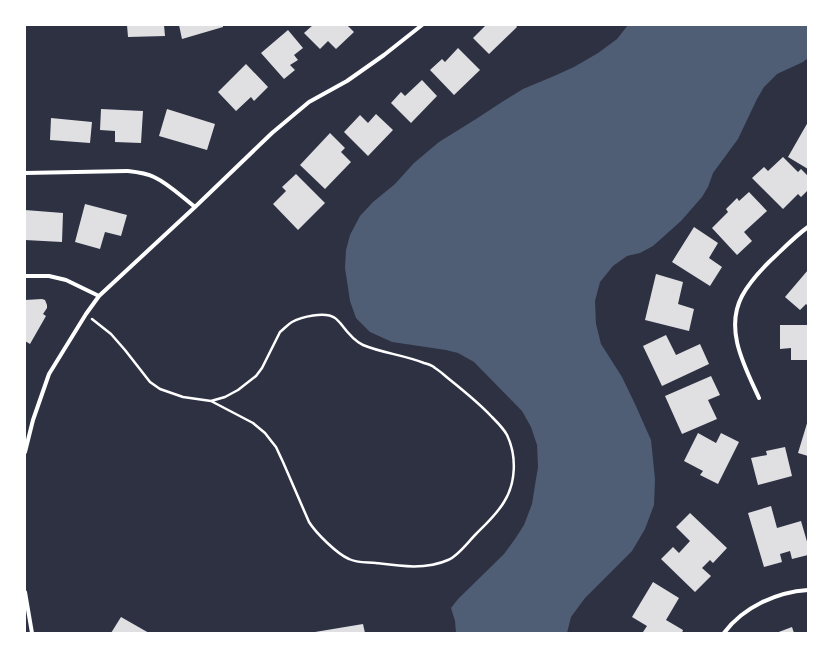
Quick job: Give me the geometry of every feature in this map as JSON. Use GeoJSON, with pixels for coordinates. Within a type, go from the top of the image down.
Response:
{"type":"FeatureCollection","features":[{"type":"Feature","properties":{"kind":"street"},"geometry":{"type":"LineString","coordinates":[[25,452],[33,420],[49,374],[86,314],[99,296],[272,133],[309,102],[347,81],[384,55],[422,25]]}},
{"type":"Feature","properties":{"kind":"street"},"geometry":{"type":"LineString","coordinates":[[25,173],[127,170],[143,173],[165,183],[195,207]]}},
{"type":"Feature","properties":{"kind":"street"},"geometry":{"type":"LineString","coordinates":[[759,398],[738,346],[735,328],[736,310],[742,296],[753,279],[808,227]]}},
{"type":"Feature","properties":{"kind":"street"},"geometry":{"type":"LineString","coordinates":[[25,276],[49,276],[66,280],[99,296]]}},
{"type":"Feature","properties":{"kind":"street"},"geometry":{"type":"LineString","coordinates":[[724,633],[736,620],[762,602],[777,596],[808,590]]}},
{"type":"Feature","properties":{"kind":"street"},"geometry":{"type":"LineString","coordinates":[[25,592],[32,633]]}},
{"type":"Feature","properties":{"kind":"path"},"geometry":{"type":"LineString","coordinates":[[86,314],[111,334],[150,382],[160,389],[183,397],[211,401],[253,423],[265,433],[276,447],[309,522],[313,528],[333,547],[349,559],[360,562],[397,566],[421,566],[449,560],[460,551],[499,510],[505,502],[514,478],[512,449],[507,434],[498,422],[482,407],[434,367],[361,344],[346,331],[336,318],[328,315],[302,317],[285,327],[280,332],[262,368],[256,376],[238,390],[225,397],[211,401]]}},
{"type":"Feature","properties":{"kind":"water"},"geometry":{"type":"Polygon","coordinates":[[[628,25],[808,25],[808,58],[803,62],[777,74],[764,87],[738,139],[713,173],[708,187],[702,197],[681,221],[653,246],[640,253],[627,256],[613,266],[600,282],[595,301],[596,324],[601,344],[622,377],[651,440],[655,479],[654,505],[645,529],[632,551],[585,598],[571,617],[567,633],[456,633],[455,621],[451,608],[458,599],[504,554],[524,525],[532,504],[538,467],[537,445],[531,427],[522,411],[474,362],[458,353],[446,350],[392,342],[370,332],[356,318],[350,301],[345,268],[346,250],[350,235],[360,216],[373,202],[395,184],[414,163],[439,142],[523,89],[574,67],[598,53],[617,39],[628,25]]]}},
{"type":"Feature","properties":{"kind":"building"},"geometry":{"type":"Polygon","coordinates":[[[127,25],[164,25],[165,36],[128,37],[127,25]]]}},
{"type":"Feature","properties":{"kind":"building"},"geometry":{"type":"Polygon","coordinates":[[[179,25],[223,25],[223,27],[182,39],[179,25]]]}},
{"type":"Feature","properties":{"kind":"building"},"geometry":{"type":"Polygon","coordinates":[[[313,25],[347,25],[354,32],[336,49],[328,41],[320,49],[304,33],[313,25]]]}},
{"type":"Feature","properties":{"kind":"building"},"geometry":{"type":"Polygon","coordinates":[[[486,25],[516,25],[517,27],[489,54],[473,38],[486,25]]]}},
{"type":"Feature","properties":{"kind":"building"},"geometry":{"type":"Polygon","coordinates":[[[288,30],[303,48],[294,55],[298,60],[290,65],[295,70],[284,79],[261,53],[288,30]]]}},
{"type":"Feature","properties":{"kind":"building"},"geometry":{"type":"Polygon","coordinates":[[[458,48],[480,70],[454,95],[430,70],[442,59],[445,62],[458,48]]]}},
{"type":"Feature","properties":{"kind":"building"},"geometry":{"type":"Polygon","coordinates":[[[246,64],[268,87],[254,101],[251,97],[236,111],[218,92],[246,64]]]}},
{"type":"Feature","properties":{"kind":"building"},"geometry":{"type":"Polygon","coordinates":[[[422,80],[437,96],[411,123],[391,103],[401,92],[405,96],[422,80]]]}},
{"type":"Feature","properties":{"kind":"building"},"geometry":{"type":"Polygon","coordinates":[[[101,109],[143,111],[141,143],[115,142],[115,131],[100,130],[101,109]]]}},
{"type":"Feature","properties":{"kind":"building"},"geometry":{"type":"Polygon","coordinates":[[[167,109],[215,124],[207,150],[159,136],[167,109]]]}},
{"type":"Feature","properties":{"kind":"building"},"geometry":{"type":"Polygon","coordinates":[[[376,114],[393,130],[368,156],[344,132],[360,115],[368,123],[376,114]]]}},
{"type":"Feature","properties":{"kind":"building"},"geometry":{"type":"Polygon","coordinates":[[[51,118],[92,122],[90,143],[50,140],[51,118]]]}},
{"type":"Feature","properties":{"kind":"building"},"geometry":{"type":"Polygon","coordinates":[[[808,122],[808,169],[788,157],[808,122]]]}},
{"type":"Feature","properties":{"kind":"building"},"geometry":{"type":"Polygon","coordinates":[[[330,133],[345,148],[341,152],[351,162],[325,189],[300,165],[330,133]]]}},
{"type":"Feature","properties":{"kind":"building"},"geometry":{"type":"Polygon","coordinates":[[[783,157],[798,172],[801,169],[808,176],[808,190],[801,197],[798,194],[783,209],[752,178],[764,167],[768,171],[783,157]]]}},
{"type":"Feature","properties":{"kind":"building"},"geometry":{"type":"Polygon","coordinates":[[[296,174],[325,203],[298,230],[273,204],[286,191],[282,187],[296,174]]]}},
{"type":"Feature","properties":{"kind":"building"},"geometry":{"type":"Polygon","coordinates":[[[749,192],[767,211],[744,232],[752,241],[737,255],[712,228],[728,212],[726,209],[737,198],[739,201],[749,192]]]}},
{"type":"Feature","properties":{"kind":"building"},"geometry":{"type":"Polygon","coordinates":[[[85,204],[127,215],[121,236],[105,232],[100,249],[75,242],[85,204]]]}},
{"type":"Feature","properties":{"kind":"building"},"geometry":{"type":"Polygon","coordinates":[[[25,210],[63,213],[62,242],[25,240],[25,210]]]}},
{"type":"Feature","properties":{"kind":"building"},"geometry":{"type":"Polygon","coordinates":[[[694,227],[718,243],[709,258],[722,267],[710,286],[672,262],[694,227]]]}},
{"type":"Feature","properties":{"kind":"building"},"geometry":{"type":"Polygon","coordinates":[[[808,270],[808,306],[806,304],[800,310],[785,297],[808,270]]]}},
{"type":"Feature","properties":{"kind":"building"},"geometry":{"type":"Polygon","coordinates":[[[656,274],[683,282],[678,304],[694,309],[689,331],[645,320],[656,274]]]}},
{"type":"Feature","properties":{"kind":"building"},"geometry":{"type":"Polygon","coordinates":[[[25,300],[45,300],[47,305],[47,308],[43,314],[46,316],[30,344],[25,341],[25,300]]]}},
{"type":"Feature","properties":{"kind":"building"},"geometry":{"type":"Polygon","coordinates":[[[780,325],[808,325],[808,360],[791,360],[791,348],[780,349],[780,325]]]}},
{"type":"Feature","properties":{"kind":"building"},"geometry":{"type":"Polygon","coordinates":[[[666,335],[676,355],[700,344],[709,364],[662,386],[643,346],[666,335]]]}},
{"type":"Feature","properties":{"kind":"building"},"geometry":{"type":"Polygon","coordinates":[[[711,376],[720,395],[708,400],[717,419],[682,434],[665,396],[711,376]]]}},
{"type":"Feature","properties":{"kind":"building"},"geometry":{"type":"Polygon","coordinates":[[[808,420],[808,456],[798,453],[808,420]]]}},
{"type":"Feature","properties":{"kind":"building"},"geometry":{"type":"Polygon","coordinates":[[[698,433],[716,443],[721,433],[739,442],[718,484],[700,475],[703,471],[684,461],[698,433]]]}},
{"type":"Feature","properties":{"kind":"building"},"geometry":{"type":"Polygon","coordinates":[[[785,447],[792,476],[758,485],[751,458],[767,455],[766,451],[785,447]]]}},
{"type":"Feature","properties":{"kind":"building"},"geometry":{"type":"Polygon","coordinates":[[[771,506],[777,528],[801,521],[808,545],[808,555],[792,559],[790,551],[780,554],[782,562],[764,567],[748,513],[771,506]]]}},
{"type":"Feature","properties":{"kind":"building"},"geometry":{"type":"Polygon","coordinates":[[[690,513],[727,548],[713,563],[710,560],[702,568],[711,576],[695,592],[661,559],[673,547],[679,553],[690,541],[676,527],[690,513]]]}},
{"type":"Feature","properties":{"kind":"building"},"geometry":{"type":"Polygon","coordinates":[[[653,582],[679,598],[666,620],[683,630],[682,633],[645,633],[643,632],[647,626],[632,617],[653,582]]]}},
{"type":"Feature","properties":{"kind":"building"},"geometry":{"type":"Polygon","coordinates":[[[121,617],[149,633],[111,633],[121,617]]]}},
{"type":"Feature","properties":{"kind":"building"},"geometry":{"type":"Polygon","coordinates":[[[363,624],[365,633],[315,633],[315,632],[363,624]]]}},
{"type":"Feature","properties":{"kind":"building"},"geometry":{"type":"Polygon","coordinates":[[[792,627],[794,633],[776,633],[792,627]]]}}]}
